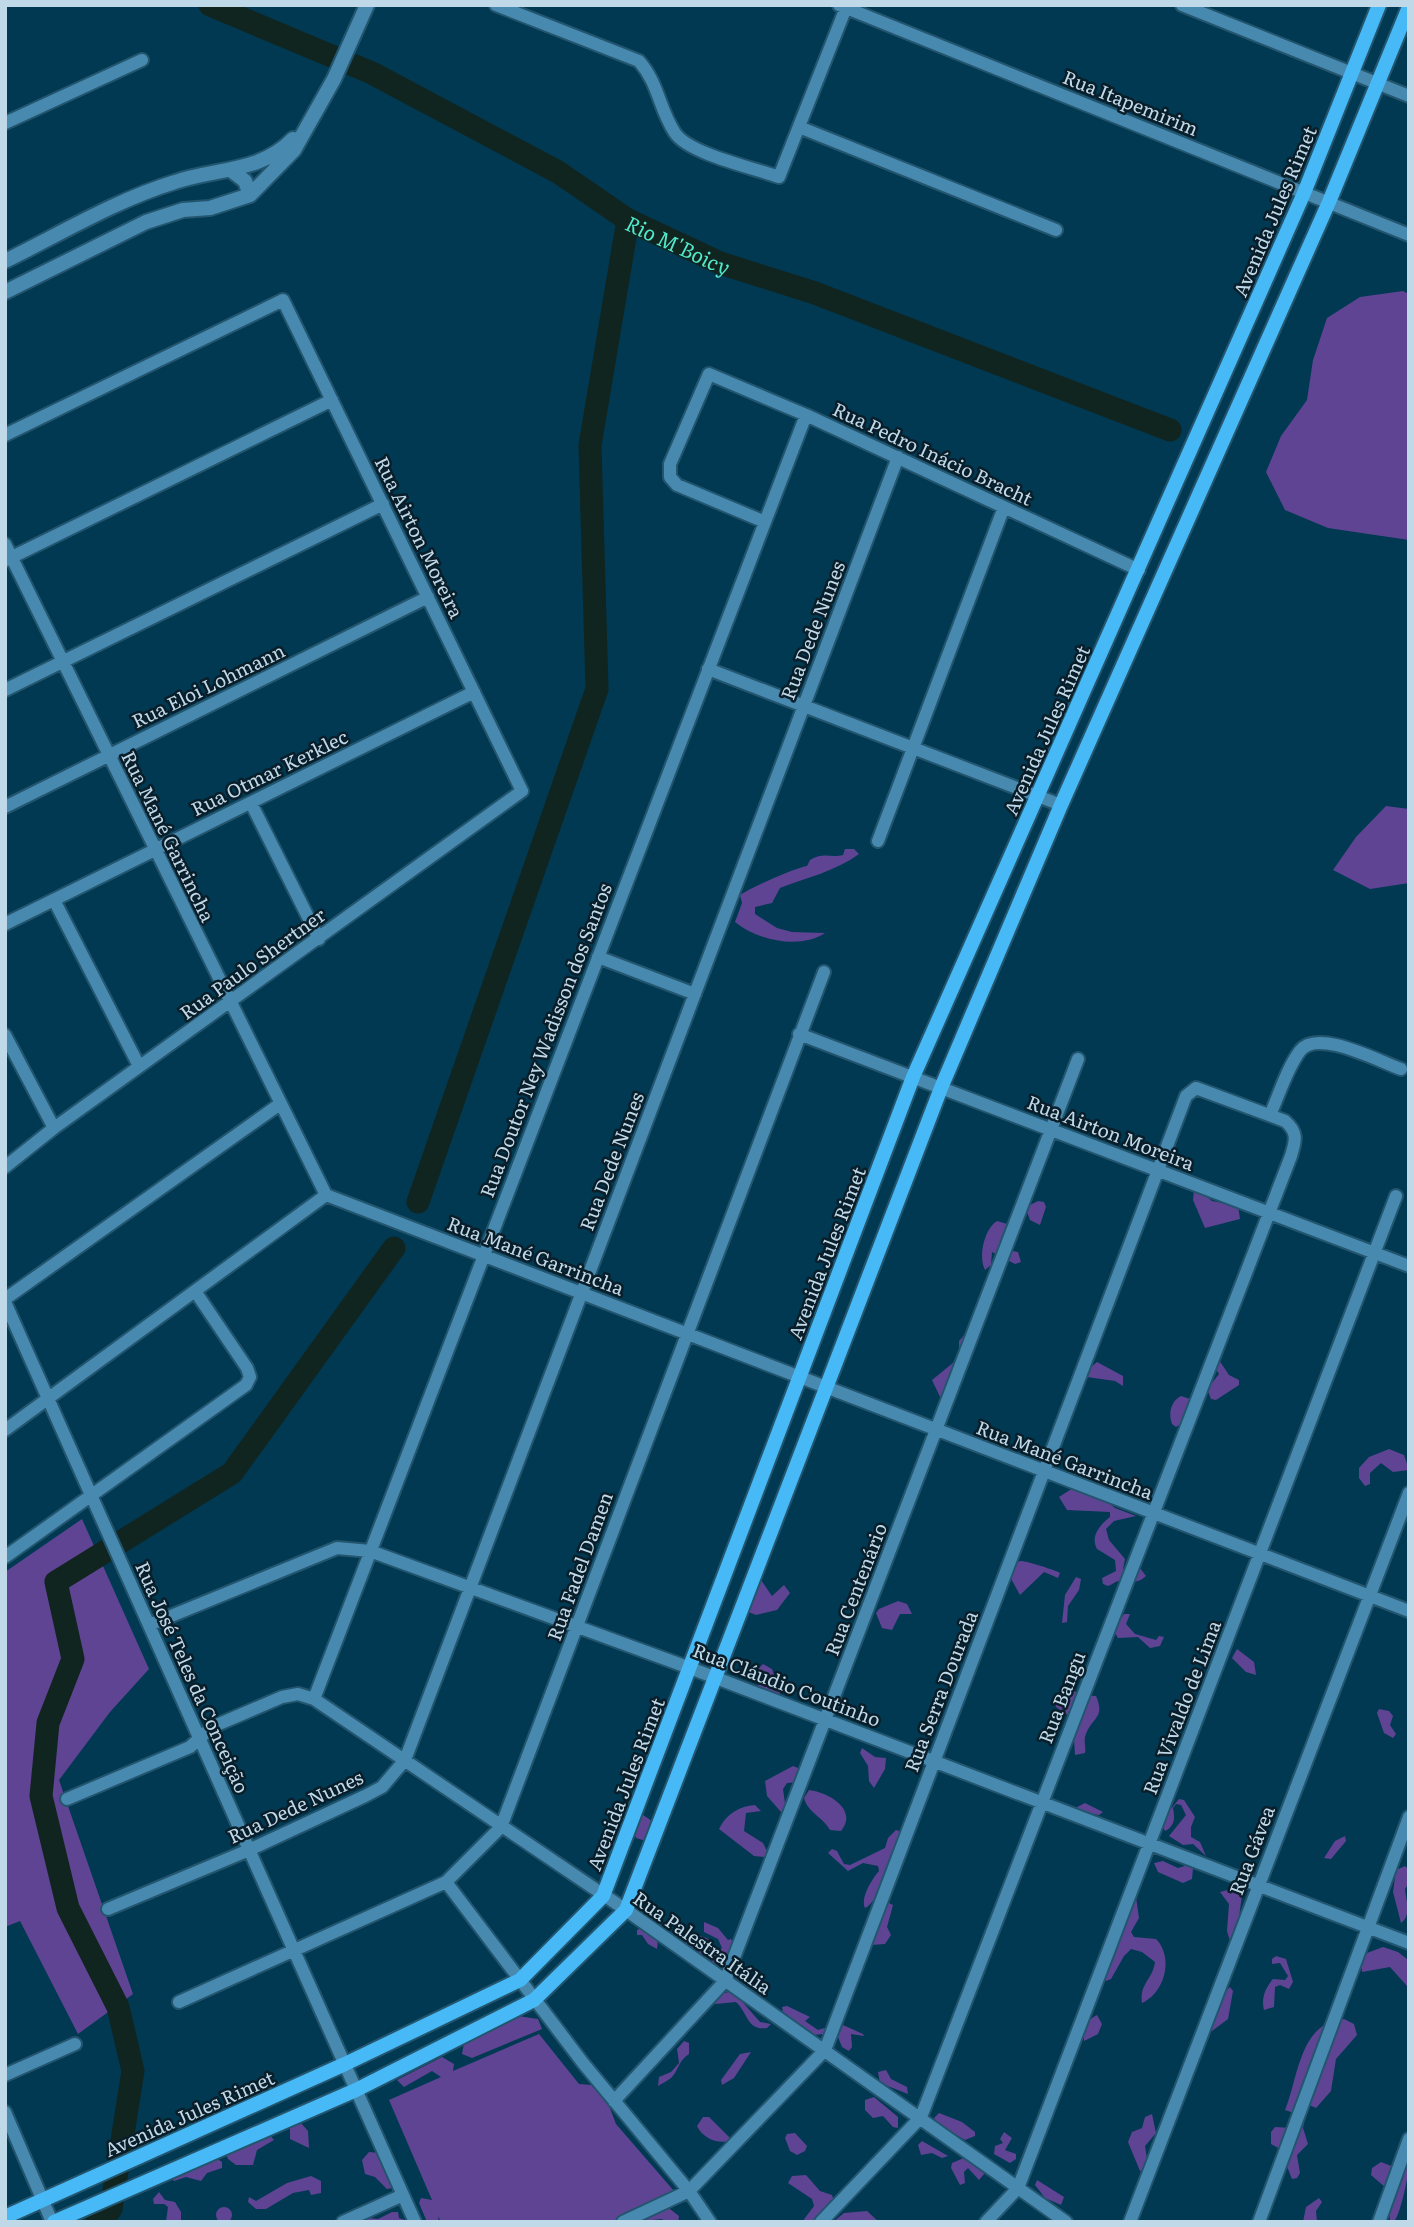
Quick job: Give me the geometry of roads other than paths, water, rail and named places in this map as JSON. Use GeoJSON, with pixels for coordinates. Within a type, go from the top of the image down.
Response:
{"type":"FeatureCollection","features":[{"type":"Feature","properties":{"kind":"main road","name":"Avenida Jules Rimet"},"geometry":{"type":"LineString","coordinates":[[5,2217],[345,2064],[520,1980],[603,1896],[913,1077],[1304,192],[1379,5]]}},
{"type":"Feature","properties":{"kind":"main road"},"geometry":{"type":"LineString","coordinates":[[53,2222],[356,2090],[534,2000],[626,1910],[940,1088],[1061,805],[1329,202],[1409,7]]}},
{"type":"Feature","properties":{"kind":"street"},"geometry":{"type":"LineString","coordinates":[[5,292],[146,222],[183,210],[211,208],[250,195],[294,150],[334,79],[367,5]]}},
{"type":"Feature","properties":{"kind":"street"},"geometry":{"type":"LineString","coordinates":[[496,5],[639,61],[652,76],[675,133],[687,145],[779,177],[844,6]]}},
{"type":"Feature","properties":{"kind":"street"},"geometry":{"type":"LineString","coordinates":[[1182,5],[1409,96]]}},
{"type":"Feature","properties":{"kind":"street","name":"Rua Itapemirim"},"geometry":{"type":"LineString","coordinates":[[844,6],[1409,235]]}},
{"type":"Feature","properties":{"kind":"street"},"geometry":{"type":"LineString","coordinates":[[5,123],[142,60]]}},
{"type":"Feature","properties":{"kind":"street"},"geometry":{"type":"LineString","coordinates":[[5,261],[176,181],[232,171],[266,160],[283,149],[313,118]]}},
{"type":"Feature","properties":{"kind":"street"},"geometry":{"type":"LineString","coordinates":[[799,127],[1056,230]]}},
{"type":"Feature","properties":{"kind":"street"},"geometry":{"type":"LineString","coordinates":[[232,171],[244,181],[250,195]]}},
{"type":"Feature","properties":{"kind":"street"},"geometry":{"type":"LineString","coordinates":[[176,181],[183,210]]}},
{"type":"Feature","properties":{"kind":"street","name":"Rua Airton Moreira"},"geometry":{"type":"LineString","coordinates":[[5,435],[284,300],[522,791]]}},
{"type":"Feature","properties":{"kind":"street","name":"Rua Pedro Inácio Bracht"},"geometry":{"type":"LineString","coordinates":[[765,522],[677,485],[670,477],[670,464],[709,374],[806,415],[1139,569]]}},
{"type":"Feature","properties":{"kind":"street"},"geometry":{"type":"LineString","coordinates":[[8,559],[332,400]]}},
{"type":"Feature","properties":{"kind":"street","name":"Rua Doutor Ney Wadisson dos Santos"},"geometry":{"type":"LineString","coordinates":[[314,1699],[806,415]]}},
{"type":"Feature","properties":{"kind":"street","name":"Rua Dede Nunes"},"geometry":{"type":"LineString","coordinates":[[108,1909],[249,1850],[382,1787],[405,1760],[898,457]]}},
{"type":"Feature","properties":{"kind":"street"},"geometry":{"type":"LineString","coordinates":[[5,690],[383,504]]}},
{"type":"Feature","properties":{"kind":"street"},"geometry":{"type":"LineString","coordinates":[[878,841],[1004,507]]}},
{"type":"Feature","properties":{"kind":"street","name":"Rua Mané Garrincha"},"geometry":{"type":"LineString","coordinates":[[5,544],[8,559],[62,662],[229,1004],[326,1195],[1409,1611]]}},
{"type":"Feature","properties":{"kind":"street","name":"Rua Eloi Lohmann"},"geometry":{"type":"LineString","coordinates":[[5,807],[428,597]]}},
{"type":"Feature","properties":{"kind":"street"},"geometry":{"type":"LineString","coordinates":[[708,669],[1061,805]]}},
{"type":"Feature","properties":{"kind":"street","name":"Rua Otmar Kerklec"},"geometry":{"type":"LineString","coordinates":[[5,924],[474,692]]}},
{"type":"Feature","properties":{"kind":"street","name":"Rua Paulo Shertner"},"geometry":{"type":"LineString","coordinates":[[5,1167],[139,1066],[229,1004],[522,791]]}},
{"type":"Feature","properties":{"kind":"street"},"geometry":{"type":"LineString","coordinates":[[251,803],[319,939]]}},
{"type":"Feature","properties":{"kind":"street"},"geometry":{"type":"LineString","coordinates":[[54,900],[139,1066]]}},
{"type":"Feature","properties":{"kind":"street"},"geometry":{"type":"LineString","coordinates":[[598,957],[695,994]]}},
{"type":"Feature","properties":{"kind":"street","name":"Rua Fadel Damen"},"geometry":{"type":"LineString","coordinates":[[179,2002],[446,1882],[501,1827],[824,972]]}},
{"type":"Feature","properties":{"kind":"street","name":"Rua Airton Moreira"},"geometry":{"type":"LineString","coordinates":[[799,1034],[1409,1266]]}},
{"type":"Feature","properties":{"kind":"street"},"geometry":{"type":"LineString","coordinates":[[5,1035],[54,1128]]}},
{"type":"Feature","properties":{"kind":"street"},"geometry":{"type":"LineString","coordinates":[[1270,1115],[1300,1051],[1311,1042],[1325,1041],[1401,1069]]}},
{"type":"Feature","properties":{"kind":"street","name":"Rua Centenário"},"geometry":{"type":"LineString","coordinates":[[614,2101],[725,1981],[1078,1059]]}},
{"type":"Feature","properties":{"kind":"street","name":"Rua Serra Dourada"},"geometry":{"type":"LineString","coordinates":[[623,2222],[689,2191],[825,2050],[1186,1096],[1196,1087],[1270,1115]]}},
{"type":"Feature","properties":{"kind":"street"},"geometry":{"type":"LineString","coordinates":[[5,1301],[279,1104]]}},
{"type":"Feature","properties":{"kind":"street","name":"Rua Bangu"},"geometry":{"type":"LineString","coordinates":[[821,2222],[921,2117],[1151,1513],[1292,1156],[1297,1138],[1294,1128],[1270,1115]]}},
{"type":"Feature","properties":{"kind":"street"},"geometry":{"type":"LineString","coordinates":[[5,1430],[326,1195]]}},
{"type":"Feature","properties":{"kind":"street","name":"Rua Vivaldo de Lima"},"geometry":{"type":"LineString","coordinates":[[986,2222],[1018,2188],[1396,1196]]}},
{"type":"Feature","properties":{"kind":"street"},"geometry":{"type":"LineString","coordinates":[[5,1557],[246,1385],[250,1377],[247,1368],[195,1291]]}},
{"type":"Feature","properties":{"kind":"street","name":"Rua José Teles da Conceição"},"geometry":{"type":"LineString","coordinates":[[5,1301],[415,2222]]}},
{"type":"Feature","properties":{"kind":"street","name":"Rua Gávea"},"geometry":{"type":"LineString","coordinates":[[1130,2222],[1409,1493]]}},
{"type":"Feature","properties":{"kind":"street","name":"Rua Cláudio Coutinho"},"geometry":{"type":"LineString","coordinates":[[149,1625],[337,1548],[370,1551],[714,1677],[1409,1943]]}},
{"type":"Feature","properties":{"kind":"street"},"geometry":{"type":"LineString","coordinates":[[67,1799],[190,1747],[212,1727],[282,1697],[298,1693],[314,1699]]}},
{"type":"Feature","properties":{"kind":"street","name":"Rua Palestra Itália"},"geometry":{"type":"LineString","coordinates":[[314,1699],[626,1910],[1066,2222]]}},
{"type":"Feature","properties":{"kind":"street"},"geometry":{"type":"LineString","coordinates":[[1259,2222],[1409,1817]]}},
{"type":"Feature","properties":{"kind":"street"},"geometry":{"type":"LineString","coordinates":[[446,1882],[534,2000],[689,2191],[710,2222]]}},
{"type":"Feature","properties":{"kind":"street"},"geometry":{"type":"LineString","coordinates":[[5,2074],[75,2044]]}},
{"type":"Feature","properties":{"kind":"street"},"geometry":{"type":"LineString","coordinates":[[5,2112],[53,2222]]}},
{"type":"Feature","properties":{"kind":"street"},"geometry":{"type":"LineString","coordinates":[[1379,2222],[1409,2139]]}},
{"type":"Feature","properties":{"kind":"street"},"geometry":{"type":"LineString","coordinates":[[343,2222],[403,2195]]}},
{"type":"Feature","properties":{"kind":"waterway","name":"Rio M'Boicy"},"geometry":{"type":"LineString","coordinates":[[210,5],[372,73],[558,172],[628,220],[720,263],[815,293],[1170,430]]}},
{"type":"Feature","properties":{"kind":"waterway"},"geometry":{"type":"LineString","coordinates":[[418,1202],[597,689],[590,445],[628,220]]}},
{"type":"Feature","properties":{"kind":"waterway"},"geometry":{"type":"LineString","coordinates":[[97,2222],[111,2209],[133,2071],[118,2007],[68,1908],[41,1796],[48,1723],[73,1659],[56,1582],[232,1473],[394,1248]]}}]}
